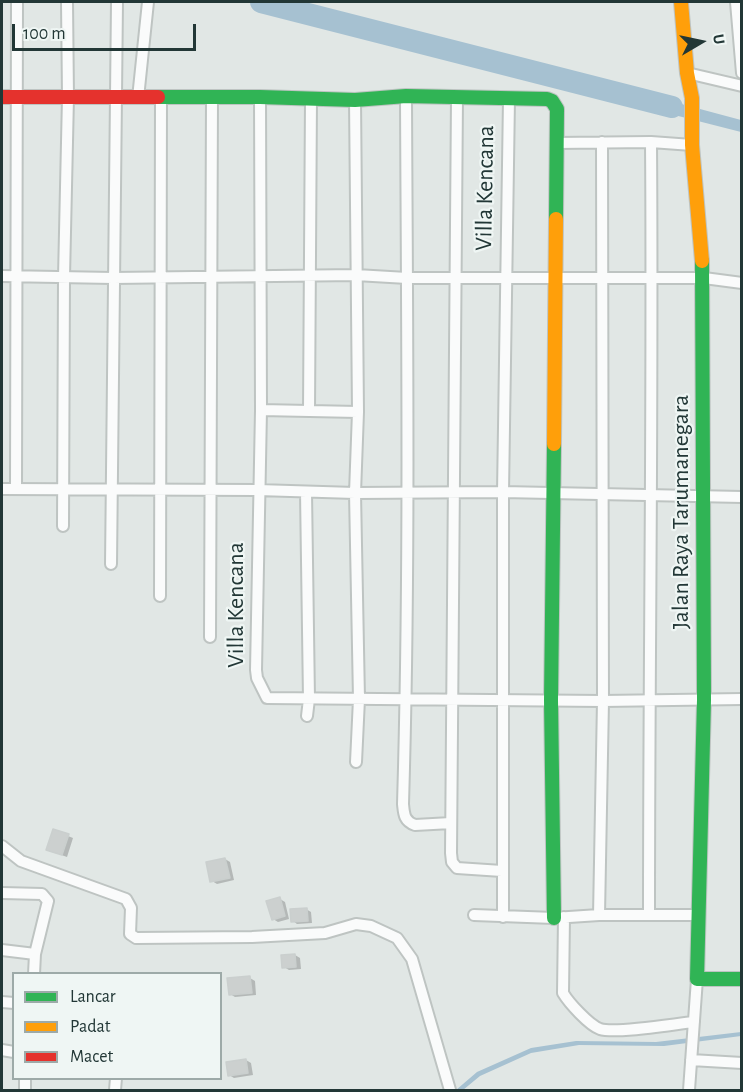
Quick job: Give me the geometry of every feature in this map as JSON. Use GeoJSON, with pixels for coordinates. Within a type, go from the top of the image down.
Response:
{"type":"FeatureCollection","features":[{"type":"Feature","properties":{"kind":"street"},"geometry":{"type":"LineString","coordinates":[[16,489],[17,2]]}},
{"type":"Feature","properties":{"kind":"street"},"geometry":{"type":"LineString","coordinates":[[63,526],[67,2]]}},
{"type":"Feature","properties":{"kind":"street"},"geometry":{"type":"LineString","coordinates":[[111,564],[117,2]]}},
{"type":"Feature","properties":{"kind":"street"},"geometry":{"type":"LineString","coordinates":[[138,98],[148,2]]}},
{"type":"Feature","properties":{"kind":"street","name":"Jalan Raya Tarumanegara"},"geometry":{"type":"LineString","coordinates":[[681,2],[687,73],[692,98],[692,145],[704,278],[704,700],[697,979]]}},
{"type":"Feature","properties":{"kind":"street"},"geometry":{"type":"LineString","coordinates":[[736,2],[741,73]]}},
{"type":"Feature","properties":{"kind":"street"},"geometry":{"type":"LineString","coordinates":[[687,73],[741,86]]}},
{"type":"Feature","properties":{"kind":"street"},"geometry":{"type":"LineString","coordinates":[[406,96],[407,492],[403,804],[404,816],[409,823],[415,825],[451,823]]}},
{"type":"Feature","properties":{"kind":"street","name":"Villa Kencana"},"geometry":{"type":"LineString","coordinates":[[2,97],[260,97],[355,100],[406,96],[547,99],[552,101],[557,109],[551,700],[559,917]]}},
{"type":"Feature","properties":{"kind":"street","name":"Villa Kencana"},"geometry":{"type":"LineString","coordinates":[[260,97],[261,410],[258,490],[257,678],[267,698],[406,701],[741,699]]}},
{"type":"Feature","properties":{"kind":"street"},"geometry":{"type":"LineString","coordinates":[[160,596],[161,98]]}},
{"type":"Feature","properties":{"kind":"street","name":"Villa Kencana"},"geometry":{"type":"LineString","coordinates":[[210,637],[212,98]]}},
{"type":"Feature","properties":{"kind":"street"},"geometry":{"type":"LineString","coordinates":[[457,98],[451,853],[454,866],[461,869],[502,871]]}},
{"type":"Feature","properties":{"kind":"street"},"geometry":{"type":"LineString","coordinates":[[309,410],[311,99]]}},
{"type":"Feature","properties":{"kind":"street","name":"Villa Kencana"},"geometry":{"type":"LineString","coordinates":[[503,917],[503,492],[509,99]]}},
{"type":"Feature","properties":{"kind":"street"},"geometry":{"type":"LineString","coordinates":[[355,100],[358,412],[355,493],[359,699],[356,762]]}},
{"type":"Feature","properties":{"kind":"street"},"geometry":{"type":"LineString","coordinates":[[599,915],[603,701],[602,142]]}},
{"type":"Feature","properties":{"kind":"street"},"geometry":{"type":"LineString","coordinates":[[556,143],[651,142],[692,145]]}},
{"type":"Feature","properties":{"kind":"street"},"geometry":{"type":"LineString","coordinates":[[649,915],[652,494],[651,142]]}},
{"type":"Feature","properties":{"kind":"street","name":"Villa Kencana"},"geometry":{"type":"LineString","coordinates":[[2,276],[113,278],[356,275],[407,278],[704,278],[741,283]]}},
{"type":"Feature","properties":{"kind":"street"},"geometry":{"type":"LineString","coordinates":[[261,410],[358,412]]}},
{"type":"Feature","properties":{"kind":"street"},"geometry":{"type":"LineString","coordinates":[[2,489],[602,493],[741,497]]}},
{"type":"Feature","properties":{"kind":"street"},"geometry":{"type":"LineString","coordinates":[[306,492],[309,699],[307,716]]}},
{"type":"Feature","properties":{"kind":"street"},"geometry":{"type":"LineString","coordinates":[[2,846],[21,861],[126,899],[132,908],[130,934],[136,938],[252,938],[325,933],[356,924],[371,926],[397,939],[412,959],[449,1089]]}},
{"type":"Feature","properties":{"kind":"street"},"geometry":{"type":"LineString","coordinates":[[2,893],[42,894],[48,901],[35,954],[34,972]]}},
{"type":"Feature","properties":{"kind":"street"},"geometry":{"type":"LineString","coordinates":[[474,915],[559,917],[699,915]]}},
{"type":"Feature","properties":{"kind":"street"},"geometry":{"type":"LineString","coordinates":[[559,917],[563,993],[568,1002],[597,1028],[613,1030],[693,1027]]}},
{"type":"Feature","properties":{"kind":"street"},"geometry":{"type":"LineString","coordinates":[[2,950],[35,954]]}},
{"type":"Feature","properties":{"kind":"street"},"geometry":{"type":"LineString","coordinates":[[689,1090],[697,979],[741,979]]}},
{"type":"Feature","properties":{"kind":"street"},"geometry":{"type":"LineString","coordinates":[[691,1060],[741,1063]]}},
{"type":"Feature","properties":{"kind":"water"},"geometry":{"type":"Polygon","coordinates":[[[644,94],[741,120],[741,132],[643,107],[644,94]]]}},
{"type":"Feature","properties":{"kind":"water"},"geometry":{"type":"Polygon","coordinates":[[[741,1032],[741,1036],[664,1046],[579,1045],[531,1053],[480,1076],[463,1090],[456,1090],[477,1072],[531,1048],[576,1041],[656,1042],[741,1032]]]}},
{"type":"Feature","properties":{"kind":"building"},"geometry":{"type":"Polygon","coordinates":[[[53,829],[69,834],[62,855],[46,850],[53,829]]]}},
{"type":"Feature","properties":{"kind":"building"},"geometry":{"type":"Polygon","coordinates":[[[225,858],[230,878],[210,882],[206,862],[225,858]]]}},
{"type":"Feature","properties":{"kind":"building"},"geometry":{"type":"Polygon","coordinates":[[[280,897],[285,916],[272,920],[266,901],[280,897]]]}},
{"type":"Feature","properties":{"kind":"building"},"geometry":{"type":"Polygon","coordinates":[[[307,908],[308,921],[291,922],[290,909],[307,908]]]}},
{"type":"Feature","properties":{"kind":"building"},"geometry":{"type":"Polygon","coordinates":[[[295,954],[296,967],[282,968],[281,955],[295,954]]]}},
{"type":"Feature","properties":{"kind":"building"},"geometry":{"type":"Polygon","coordinates":[[[250,976],[252,993],[229,995],[227,978],[250,976]]]}},
{"type":"Feature","properties":{"kind":"building"},"geometry":{"type":"Polygon","coordinates":[[[246,1059],[248,1073],[228,1076],[226,1062],[246,1059]]]}},
{"type":"Feature","properties":{"kind":"waterway"},"geometry":{"type":"LineString","coordinates":[[261,2],[672,107]]}},
{"type":"Feature","properties":{"kind":"traffic: fast"},"geometry":{"type":"LineString","coordinates":[[158,97],[355,100],[406,96],[547,99],[552,101],[557,109],[556,219]]}},
{"type":"Feature","properties":{"kind":"traffic: fast"},"geometry":{"type":"LineString","coordinates":[[702,261],[704,700],[697,979],[742,979]]}},
{"type":"Feature","properties":{"kind":"traffic: fast"},"geometry":{"type":"LineString","coordinates":[[554,444],[551,700],[554,918]]}},
{"type":"Feature","properties":{"kind":"traffic: slow"},"geometry":{"type":"LineString","coordinates":[[681,2],[687,73],[692,98],[692,145],[702,261]]}},
{"type":"Feature","properties":{"kind":"traffic: slow"},"geometry":{"type":"LineString","coordinates":[[554,444],[556,219]]}},
{"type":"Feature","properties":{"kind":"traffic: jam"},"geometry":{"type":"LineString","coordinates":[[2,97],[158,97]]}}]}
